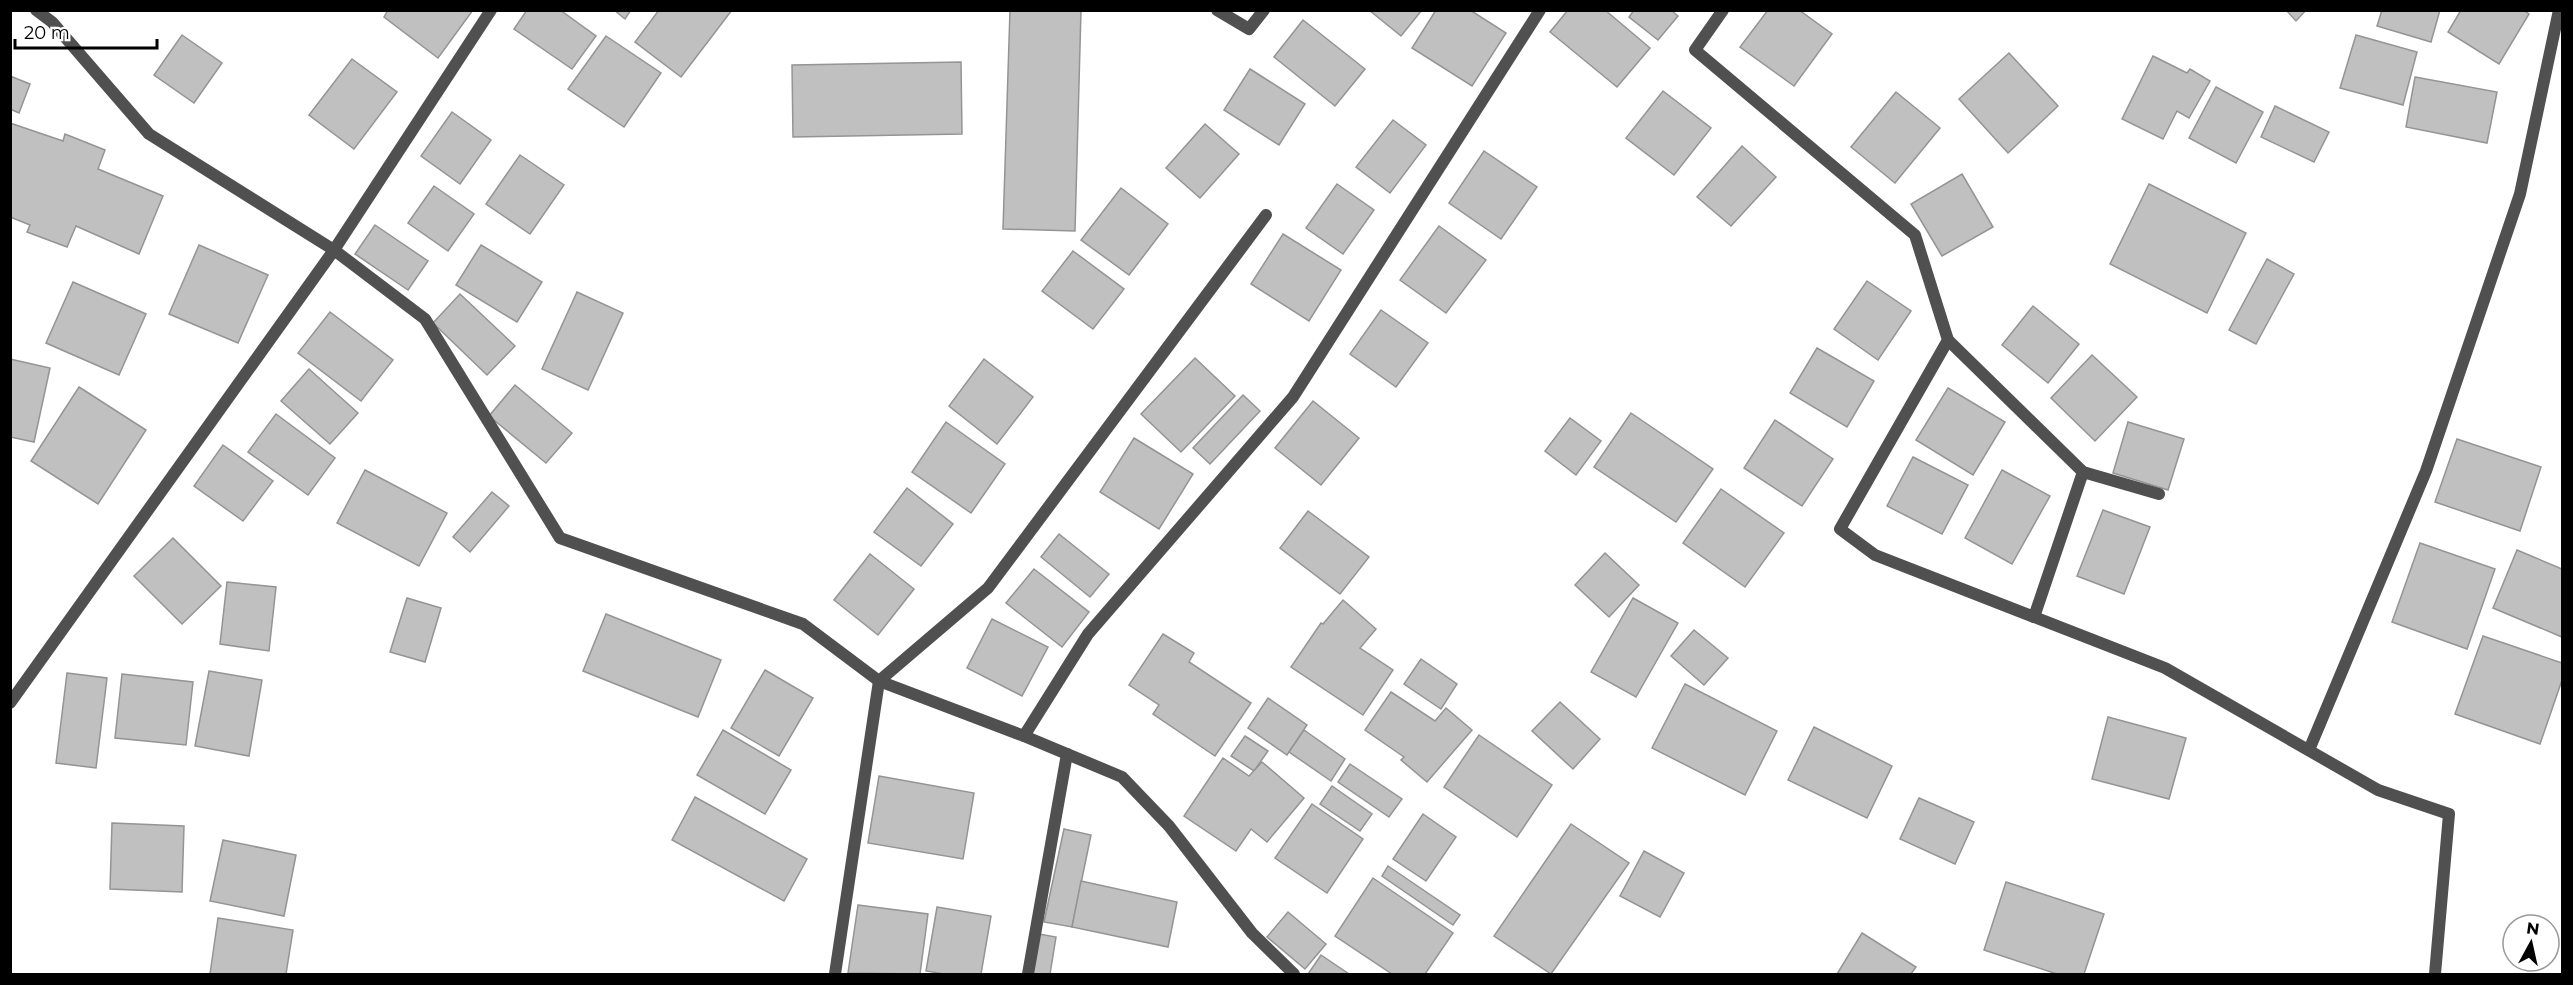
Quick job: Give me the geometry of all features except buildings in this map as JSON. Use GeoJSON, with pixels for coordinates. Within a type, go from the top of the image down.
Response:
{"type":"FeatureCollection","features":[{"type":"Feature","properties":{"kind":"street"},"geometry":{"type":"LineString","coordinates":[[36,10],[52,22],[149,134],[334,250],[425,318],[560,538],[803,624],[879,681],[1024,736],[1122,777],[1169,826],[1252,933],[1294,975]]}},
{"type":"Feature","properties":{"kind":"street"},"geometry":{"type":"LineString","coordinates":[[10,703],[334,250],[491,10]]}},
{"type":"Feature","properties":{"kind":"street"},"geometry":{"type":"LineString","coordinates":[[1217,10],[1249,29],[1264,10]]}},
{"type":"Feature","properties":{"kind":"street"},"geometry":{"type":"LineString","coordinates":[[1024,736],[1088,634],[1293,397],[1540,10]]}},
{"type":"Feature","properties":{"kind":"street"},"geometry":{"type":"LineString","coordinates":[[1723,10],[1695,50],[1915,236],[1948,340],[2082,472],[2159,494]]}},
{"type":"Feature","properties":{"kind":"street"},"geometry":{"type":"LineString","coordinates":[[2309,750],[2426,471],[2505,239],[2520,194],[2559,10]]}},
{"type":"Feature","properties":{"kind":"street"},"geometry":{"type":"LineString","coordinates":[[835,975],[879,681],[988,588],[1266,215]]}},
{"type":"Feature","properties":{"kind":"street"},"geometry":{"type":"LineString","coordinates":[[1948,340],[1840,529],[1875,555],[2165,668],[2378,790],[2449,814],[2434,975]]}},
{"type":"Feature","properties":{"kind":"street"},"geometry":{"type":"LineString","coordinates":[[2034,617],[2082,472]]}},
{"type":"Feature","properties":{"kind":"street"},"geometry":{"type":"LineString","coordinates":[[1028,975],[1067,754]]}}]}
